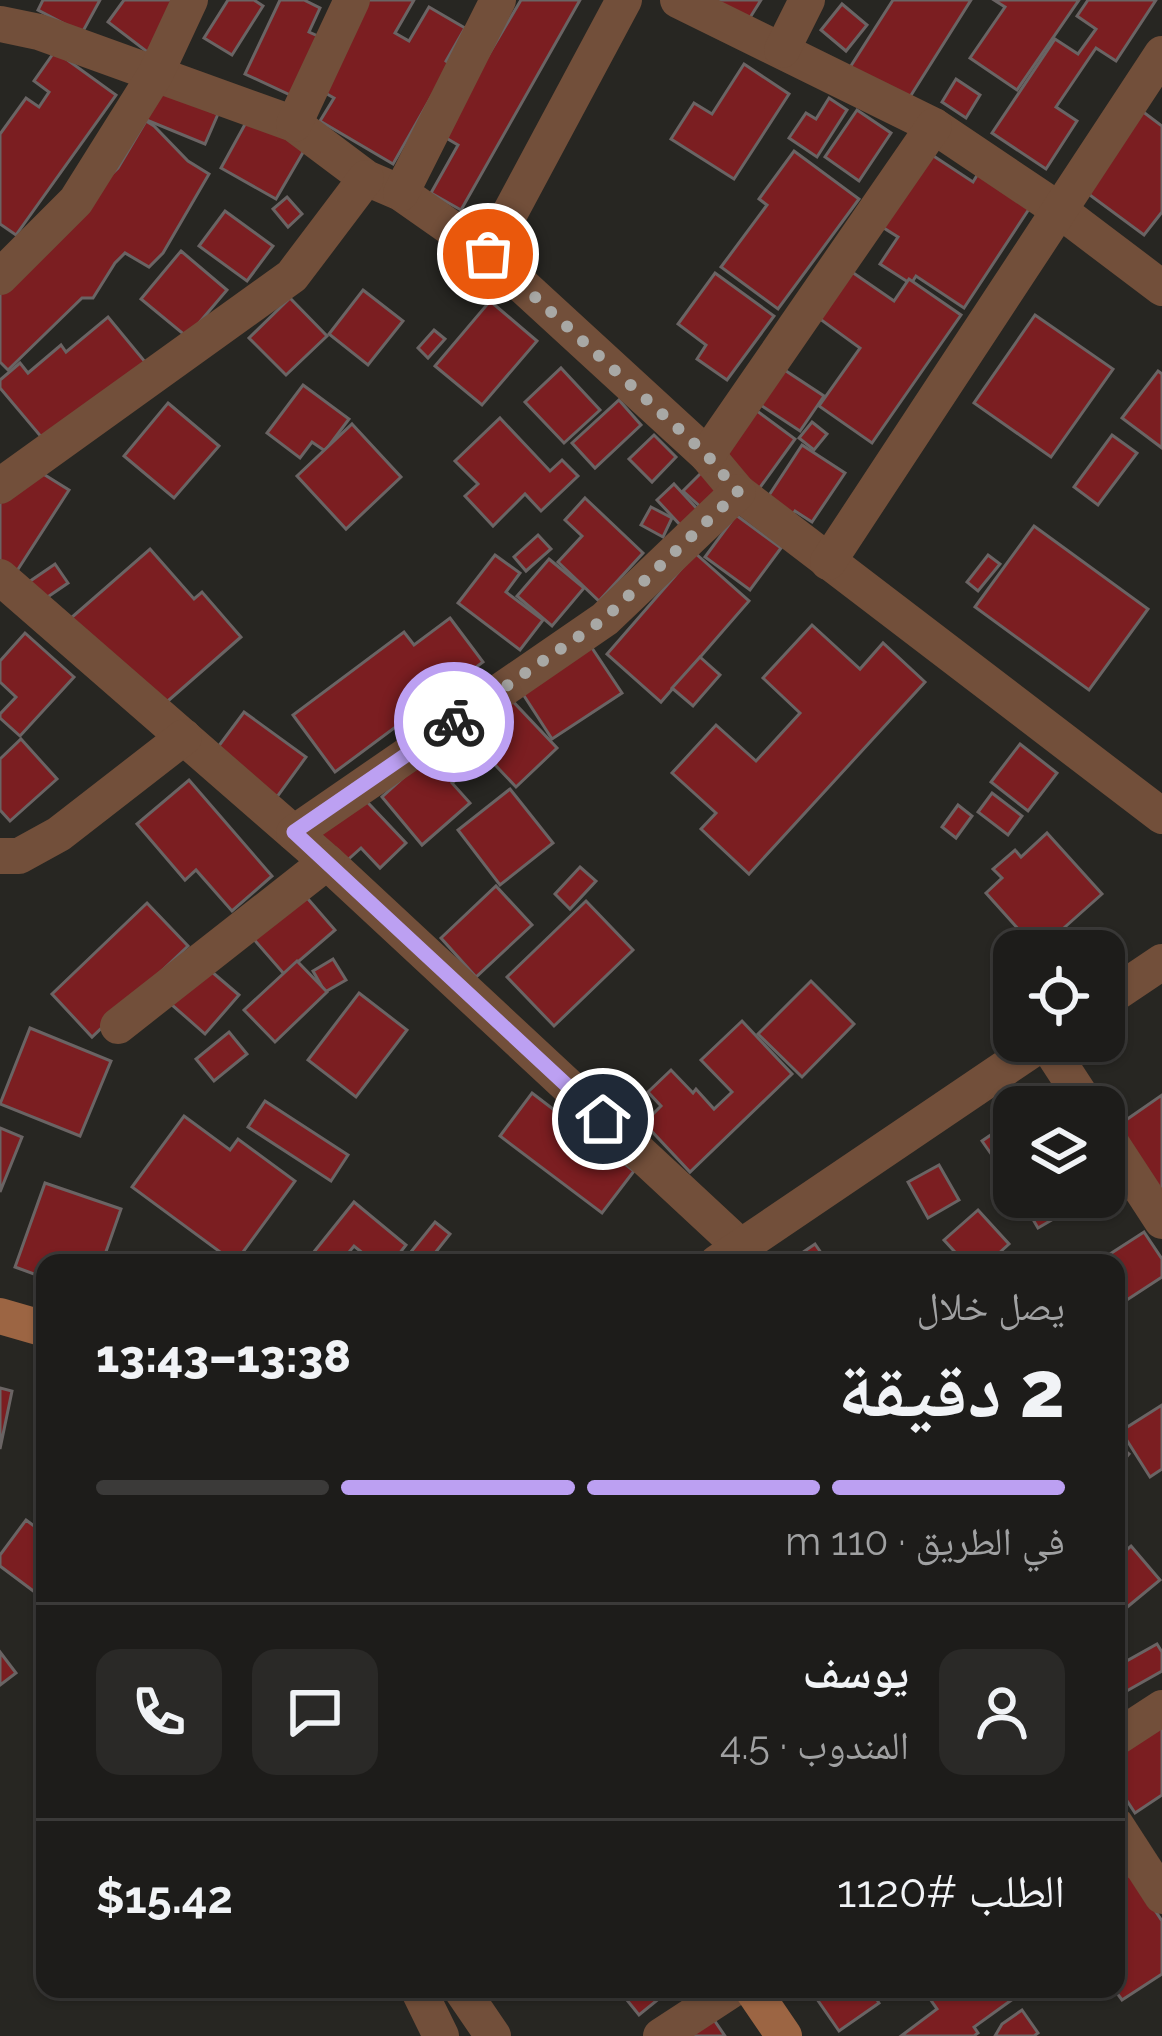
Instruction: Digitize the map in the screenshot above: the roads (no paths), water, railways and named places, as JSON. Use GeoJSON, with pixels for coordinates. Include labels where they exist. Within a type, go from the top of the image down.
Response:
{"type":"FeatureCollection","features":[{"type":"Feature","properties":{"kind":"street"},"geometry":{"type":"LineString","coordinates":[[0,277],[76,201],[154,75],[190,0]]}},
{"type":"Feature","properties":{"kind":"street"},"geometry":{"type":"LineString","coordinates":[[294,124],[352,0]]}},
{"type":"Feature","properties":{"kind":"street"},"geometry":{"type":"LineString","coordinates":[[401,193],[498,0]]}},
{"type":"Feature","properties":{"kind":"street"},"geometry":{"type":"LineString","coordinates":[[488,254],[624,0]]}},
{"type":"Feature","properties":{"kind":"street"},"geometry":{"type":"LineString","coordinates":[[677,0],[934,126],[1059,210],[1162,288]]}},
{"type":"Feature","properties":{"kind":"street"},"geometry":{"type":"LineString","coordinates":[[782,50],[807,0]]}},
{"type":"Feature","properties":{"kind":"street"},"geometry":{"type":"LineString","coordinates":[[0,24],[47,16],[154,75],[294,124],[367,178],[401,193],[488,254],[707,455],[738,492],[1162,816]]}},
{"type":"Feature","properties":{"kind":"street"},"geometry":{"type":"LineString","coordinates":[[828,562],[1162,54]]}},
{"type":"Feature","properties":{"kind":"street"},"geometry":{"type":"LineString","coordinates":[[707,455],[934,126]]}},
{"type":"Feature","properties":{"kind":"street"},"geometry":{"type":"LineString","coordinates":[[0,486],[292,276],[367,178]]}},
{"type":"Feature","properties":{"kind":"street"},"geometry":{"type":"LineString","coordinates":[[294,832],[604,619],[738,492]]}},
{"type":"Feature","properties":{"kind":"street"},"geometry":{"type":"LineString","coordinates":[[6,592],[184,736],[327,862],[732,1254]]}},
{"type":"Feature","properties":{"kind":"street"},"geometry":{"type":"LineString","coordinates":[[0,856],[19,856],[59,833],[184,736]]}},
{"type":"Feature","properties":{"kind":"street"},"geometry":{"type":"LineString","coordinates":[[118,1026],[327,862]]}},
{"type":"Feature","properties":{"kind":"street"},"geometry":{"type":"LineString","coordinates":[[1125,987],[1162,962]]}},
{"type":"Feature","properties":{"kind":"street"},"geometry":{"type":"LineString","coordinates":[[742,1254],[1015,1062]]}},
{"type":"Feature","properties":{"kind":"street"},"geometry":{"type":"LineString","coordinates":[[1125,1164],[1162,1221]]}},
{"type":"Feature","properties":{"kind":"street"},"geometry":{"type":"LineString","coordinates":[[0,1316],[36,1326]]}},
{"type":"Feature","properties":{"kind":"street"},"geometry":{"type":"LineString","coordinates":[[1125,1732],[1162,1708]]}},
{"type":"Feature","properties":{"kind":"street"},"geometry":{"type":"LineString","coordinates":[[1125,1839],[1162,1896]]}},
{"type":"Feature","properties":{"kind":"street"},"geometry":{"type":"LineString","coordinates":[[422,1998],[441,2036]]}},
{"type":"Feature","properties":{"kind":"street"},"geometry":{"type":"LineString","coordinates":[[467,1998],[494,2036]]}},
{"type":"Feature","properties":{"kind":"street"},"geometry":{"type":"LineString","coordinates":[[661,2036],[719,1998]]}},
{"type":"Feature","properties":{"kind":"street"},"geometry":{"type":"LineString","coordinates":[[758,1998],[784,2036]]}}]}
